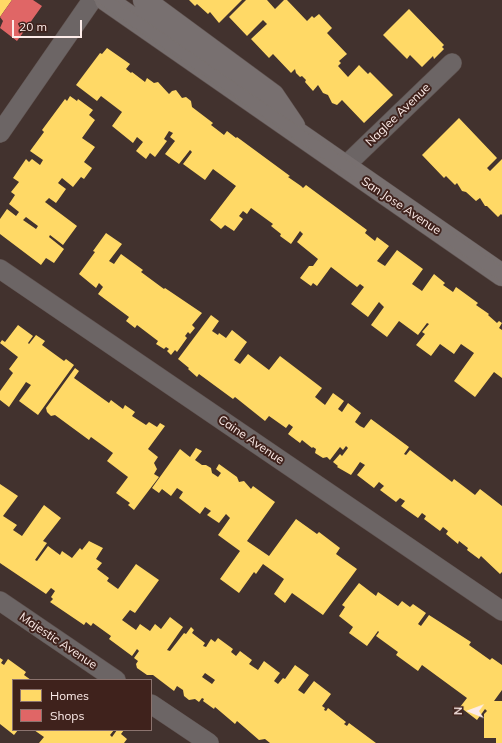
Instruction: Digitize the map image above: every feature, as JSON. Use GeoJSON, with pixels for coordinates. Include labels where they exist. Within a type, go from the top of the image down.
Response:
{"type":"FeatureCollection","features":[{"type":"Feature","properties":{"kind":"main road","name":"San Jose Avenue"},"geometry":{"type":"LineString","coordinates":[[106,0],[344,167],[502,275]]}},
{"type":"Feature","properties":{"kind":"main road","name":"San Jose Avenue"},"geometry":{"type":"LineString","coordinates":[[144,0],[273,95],[300,136]]}},
{"type":"Feature","properties":{"kind":"street"},"geometry":{"type":"LineString","coordinates":[[0,133],[92,0]]}},
{"type":"Feature","properties":{"kind":"street","name":"Naglee Avenue"},"geometry":{"type":"LineString","coordinates":[[344,167],[452,63]]}},
{"type":"Feature","properties":{"kind":"street","name":"Caine Avenue"},"geometry":{"type":"LineString","coordinates":[[0,269],[502,611]]}},
{"type":"Feature","properties":{"kind":"street","name":"Majestic Avenue"},"geometry":{"type":"LineString","coordinates":[[0,601],[115,679]]}},
{"type":"Feature","properties":{"kind":"street"},"geometry":{"type":"LineString","coordinates":[[152,705],[209,743]]}},
{"type":"Feature","properties":{"kind":"building: Homes"},"geometry":{"type":"Polygon","coordinates":[[[0,0],[12,0],[0,17],[0,0]]]}},
{"type":"Feature","properties":{"kind":"building: Homes"},"geometry":{"type":"Polygon","coordinates":[[[189,0],[242,0],[219,23],[210,12],[208,14],[197,4],[195,6],[189,0]]]}},
{"type":"Feature","properties":{"kind":"building: Homes"},"geometry":{"type":"Polygon","coordinates":[[[246,0],[267,0],[275,9],[284,0],[287,0],[307,21],[312,16],[314,18],[319,14],[332,28],[327,33],[347,54],[339,61],[341,63],[338,66],[348,77],[359,65],[368,74],[370,72],[393,95],[364,123],[342,100],[337,105],[332,103],[328,95],[323,93],[318,85],[313,91],[305,82],[306,80],[296,73],[295,69],[291,73],[273,54],[269,58],[251,39],[267,24],[263,20],[247,36],[229,17],[246,0]]]}},
{"type":"Feature","properties":{"kind":"building: Homes"},"geometry":{"type":"Polygon","coordinates":[[[409,9],[444,45],[442,47],[444,49],[434,59],[433,56],[422,67],[410,55],[407,59],[383,35],[409,9]]]}},
{"type":"Feature","properties":{"kind":"building: Homes"},"geometry":{"type":"Polygon","coordinates":[[[107,48],[130,64],[126,69],[131,73],[132,72],[145,82],[147,78],[154,83],[158,82],[169,94],[176,90],[182,98],[186,97],[191,101],[192,107],[213,123],[211,125],[224,135],[227,131],[236,138],[237,137],[290,176],[288,177],[303,188],[306,185],[367,230],[365,233],[375,241],[377,237],[389,246],[377,261],[385,266],[397,250],[423,269],[412,284],[422,291],[434,274],[445,283],[443,285],[453,292],[456,287],[478,303],[476,305],[489,314],[488,315],[497,323],[499,321],[502,323],[499,328],[502,330],[502,378],[494,372],[475,397],[454,381],[474,353],[461,344],[454,354],[440,344],[431,356],[416,345],[425,334],[422,332],[429,324],[427,323],[418,335],[399,321],[387,337],[371,325],[384,307],[379,302],[368,317],[351,304],[364,287],[360,284],[357,287],[331,267],[317,286],[313,283],[311,286],[300,278],[309,266],[313,266],[318,259],[297,242],[303,234],[300,231],[291,244],[280,236],[281,234],[271,226],[273,224],[251,208],[247,214],[243,211],[239,216],[243,219],[234,231],[225,225],[221,229],[210,220],[236,186],[213,169],[205,180],[183,164],[192,152],[190,150],[179,164],[165,154],[175,141],[170,137],[173,133],[169,131],[164,139],[167,141],[155,157],[150,153],[146,159],[136,151],[143,142],[137,137],[133,143],[112,126],[122,112],[101,96],[97,101],[76,85],[100,53],[102,54],[107,48]]]}},
{"type":"Feature","properties":{"kind":"building: Homes"},"geometry":{"type":"Polygon","coordinates":[[[70,96],[77,101],[78,99],[93,110],[89,115],[95,120],[82,138],[95,147],[84,162],[92,168],[84,179],[81,177],[73,187],[62,178],[58,183],[66,189],[56,203],[49,198],[45,202],[77,226],[63,245],[50,235],[49,237],[64,249],[54,263],[46,258],[41,265],[0,234],[0,219],[7,209],[16,216],[19,212],[9,204],[15,195],[11,192],[19,182],[13,178],[26,159],[29,162],[32,159],[40,165],[43,160],[30,151],[44,132],[42,130],[65,99],[67,101],[70,96]],[[26,217],[23,220],[36,229],[38,226],[26,217]]]}},
{"type":"Feature","properties":{"kind":"building: Homes"},"geometry":{"type":"Polygon","coordinates":[[[459,118],[497,158],[487,168],[490,171],[502,159],[502,215],[501,214],[498,217],[487,206],[485,206],[480,198],[476,201],[466,192],[462,191],[457,183],[455,185],[446,176],[444,178],[422,155],[459,118]]]}},
{"type":"Feature","properties":{"kind":"building: Homes"},"geometry":{"type":"Polygon","coordinates":[[[106,233],[122,244],[109,261],[114,264],[121,254],[143,270],[141,272],[164,289],[165,288],[202,313],[192,325],[195,328],[190,334],[188,332],[185,336],[187,338],[177,352],[175,350],[171,355],[167,351],[169,349],[166,347],[164,349],[156,344],[158,341],[137,325],[135,328],[126,321],[129,317],[98,294],[103,287],[99,283],[96,288],[79,274],[95,252],[93,251],[106,233]]]}},
{"type":"Feature","properties":{"kind":"building: Homes"},"geometry":{"type":"Polygon","coordinates":[[[211,315],[219,321],[212,331],[218,335],[219,333],[226,338],[232,330],[247,342],[234,360],[240,364],[248,354],[269,370],[280,356],[322,388],[315,397],[325,405],[333,393],[344,401],[338,409],[342,412],[348,403],[361,413],[355,422],[360,426],[364,428],[371,419],[409,447],[404,454],[406,455],[410,450],[452,482],[454,479],[475,495],[480,489],[502,506],[502,572],[500,574],[481,556],[479,559],[467,550],[468,548],[459,541],[458,544],[446,534],[448,531],[443,527],[440,531],[424,519],[426,516],[422,513],[418,518],[401,506],[405,501],[400,498],[396,502],[380,490],[384,486],[379,482],[374,488],[357,475],[365,465],[360,462],[351,475],[337,467],[338,466],[333,462],[340,454],[342,456],[348,448],[346,446],[343,450],[340,447],[330,460],[327,457],[323,458],[315,453],[316,449],[313,447],[312,448],[302,440],[300,443],[288,434],[293,427],[289,424],[286,428],[269,416],[265,421],[235,397],[233,399],[199,374],[197,377],[178,359],[211,315]]]}},
{"type":"Feature","properties":{"kind":"building: Homes"},"geometry":{"type":"Polygon","coordinates":[[[18,325],[33,336],[28,343],[29,344],[36,335],[45,341],[42,345],[64,361],[66,359],[74,365],[38,415],[19,401],[31,385],[26,382],[9,407],[0,400],[0,391],[13,373],[9,369],[18,357],[0,343],[2,340],[5,342],[18,325]]]}},
{"type":"Feature","properties":{"kind":"building: Homes"},"geometry":{"type":"Polygon","coordinates":[[[75,368],[79,371],[74,378],[109,403],[111,400],[123,409],[125,405],[135,412],[132,416],[146,425],[149,422],[157,427],[160,423],[165,426],[148,449],[158,457],[154,463],[157,469],[154,474],[159,477],[134,510],[128,505],[130,503],[116,493],[128,477],[107,461],[113,453],[91,437],[89,440],[55,415],[51,416],[47,412],[46,408],[75,368]]]}},
{"type":"Feature","properties":{"kind":"building: Homes"},"geometry":{"type":"Polygon","coordinates":[[[196,448],[202,451],[195,460],[202,465],[206,465],[211,468],[212,473],[218,477],[221,473],[216,469],[219,464],[237,477],[239,482],[244,481],[251,489],[253,486],[275,502],[247,541],[269,556],[296,519],[317,534],[319,532],[340,548],[336,554],[357,569],[323,615],[292,593],[285,603],[274,594],[284,579],[263,564],[256,574],[254,572],[239,593],[220,579],[240,551],[218,535],[230,518],[226,514],[219,523],[207,515],[211,511],[205,507],[200,514],[179,498],[183,492],[177,488],[171,496],[162,489],[159,493],[152,488],[180,449],[190,457],[196,448]]]}},
{"type":"Feature","properties":{"kind":"building: Homes"},"geometry":{"type":"Polygon","coordinates":[[[0,484],[18,496],[3,516],[17,525],[13,530],[22,536],[44,505],[61,518],[43,541],[47,543],[35,560],[37,561],[48,546],[60,555],[62,551],[72,558],[80,548],[82,550],[89,541],[103,548],[96,559],[102,563],[97,569],[109,578],[107,581],[118,589],[136,564],[159,580],[135,613],[130,610],[122,620],[136,630],[140,624],[150,631],[155,624],[161,629],[170,617],[183,627],[167,650],[170,651],[184,633],[186,634],[191,627],[194,630],[192,633],[205,643],[203,646],[206,647],[211,639],[215,642],[218,638],[233,649],[231,652],[236,656],[240,651],[252,660],[249,664],[258,670],[264,661],[280,673],[274,681],[278,684],[283,678],[285,679],[295,665],[309,675],[298,690],[304,694],[314,681],[331,694],[322,706],[325,708],[324,710],[326,711],[328,708],[346,722],[344,724],[347,726],[349,723],[376,743],[270,743],[265,739],[259,740],[237,721],[235,724],[215,707],[214,709],[203,701],[204,699],[202,698],[199,702],[195,699],[189,700],[184,696],[183,690],[177,686],[174,691],[153,675],[147,675],[137,668],[136,664],[138,661],[134,658],[139,651],[137,649],[132,656],[109,639],[111,636],[93,623],[91,626],[86,622],[84,625],[50,602],[53,599],[51,597],[55,591],[51,588],[46,594],[0,563],[0,484]],[[205,673],[202,677],[212,684],[215,680],[205,673]]]}},
{"type":"Feature","properties":{"kind":"building: Homes"},"geometry":{"type":"Polygon","coordinates":[[[359,583],[376,596],[378,592],[398,606],[402,601],[410,607],[413,604],[426,613],[418,624],[421,626],[429,615],[471,642],[469,645],[490,660],[492,658],[502,665],[502,690],[494,701],[502,701],[502,743],[496,743],[496,738],[484,738],[484,714],[487,711],[485,709],[477,720],[460,707],[467,698],[422,665],[418,671],[396,655],[398,652],[376,636],[379,632],[378,631],[367,646],[349,633],[353,627],[339,616],[345,607],[342,605],[359,583]]]}},
{"type":"Feature","properties":{"kind":"building: Homes"},"geometry":{"type":"Polygon","coordinates":[[[0,658],[3,660],[1,663],[4,665],[8,659],[26,672],[24,675],[30,679],[12,679],[12,731],[17,731],[14,735],[0,724],[0,658]]]}},
{"type":"Feature","properties":{"kind":"building: Homes"},"geometry":{"type":"Polygon","coordinates":[[[35,731],[113,731],[110,735],[112,737],[116,731],[123,731],[121,734],[127,739],[124,743],[39,743],[44,737],[35,731]]]}},
{"type":"Feature","properties":{"kind":"building: Shops"},"geometry":{"type":"Polygon","coordinates":[[[12,0],[33,0],[42,6],[17,41],[0,28],[3,21],[0,17],[12,0]]]}},
{"type":"Feature","properties":{"kind":"tram line"},"geometry":{"type":"LineString","coordinates":[[94,0],[502,282]]}},
{"type":"Feature","properties":{"kind":"tram line"},"geometry":{"type":"LineString","coordinates":[[115,0],[502,267]]}}]}
